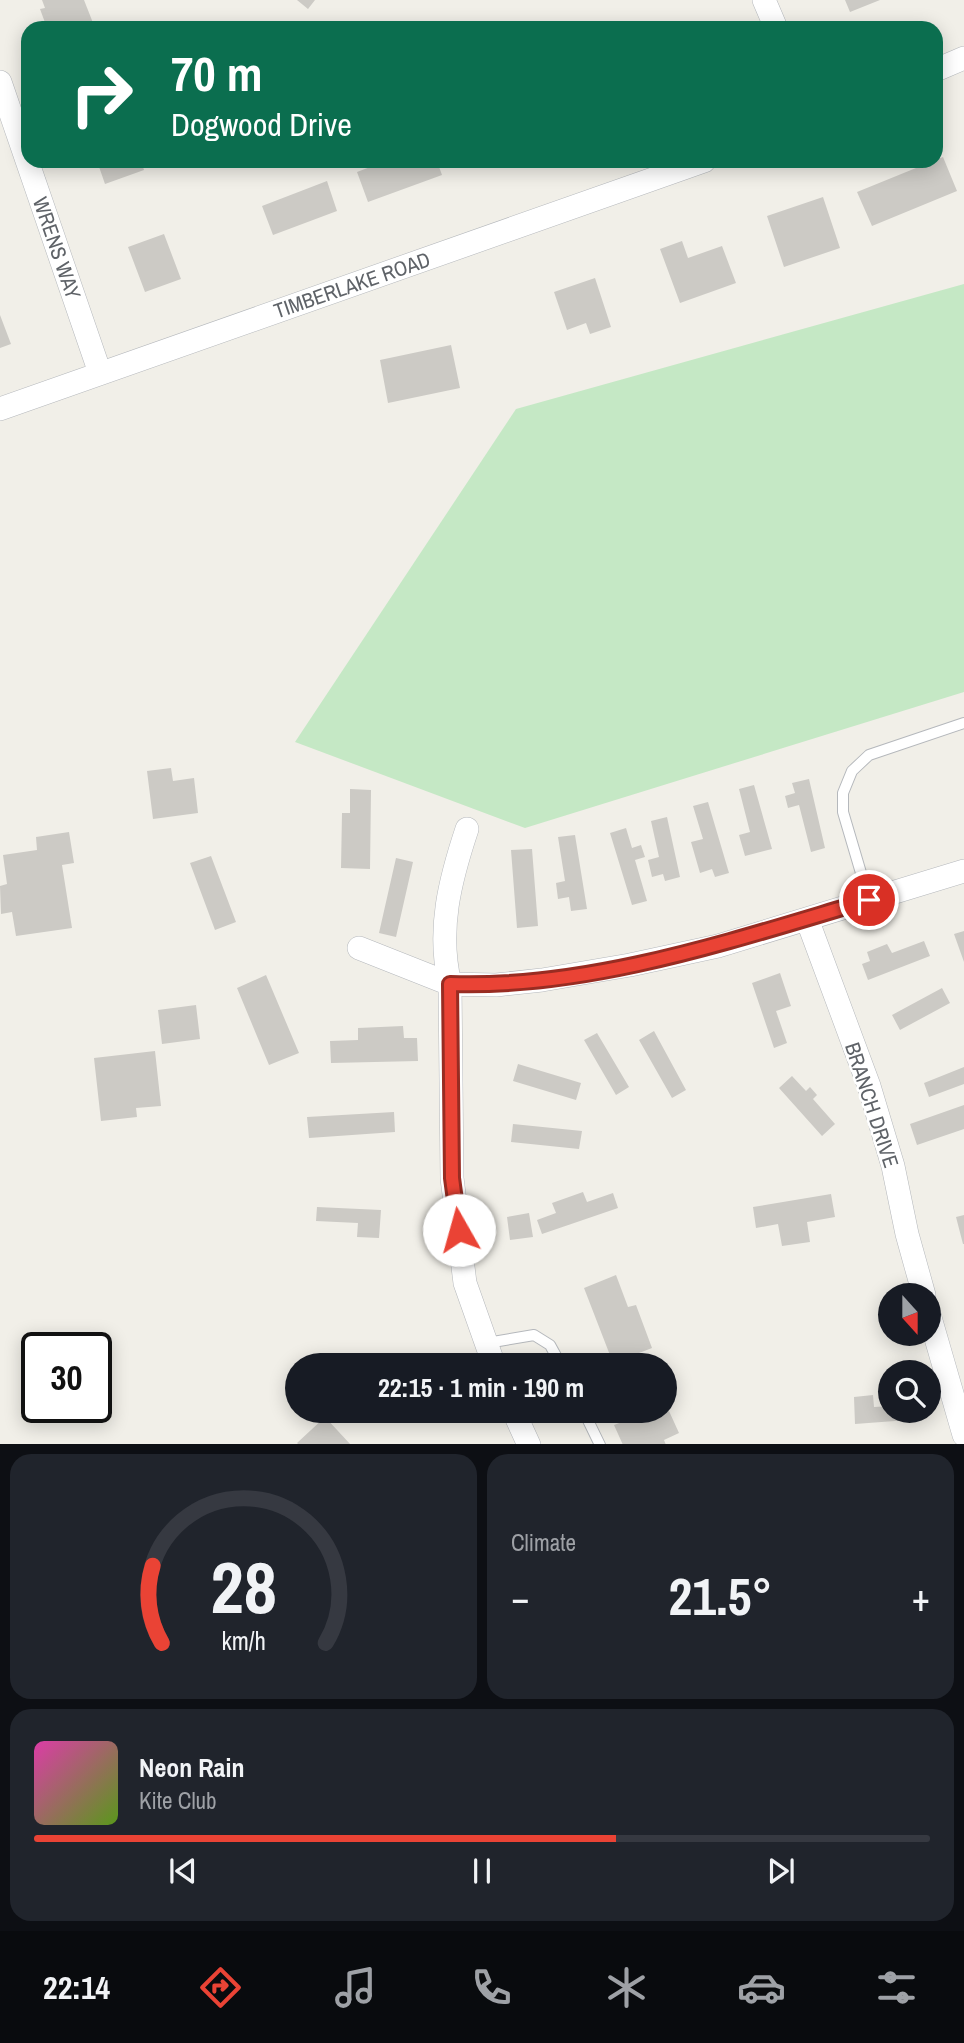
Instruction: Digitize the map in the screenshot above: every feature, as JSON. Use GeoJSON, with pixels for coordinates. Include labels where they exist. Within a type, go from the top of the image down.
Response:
{"type":"FeatureCollection","features":[{"type":"Feature","properties":{"kind":"street"},"geometry":{"type":"LineString","coordinates":[[764,0],[773,21]]}},
{"type":"Feature","properties":{"kind":"street"},"geometry":{"type":"LineString","coordinates":[[943,67],[964,58]]}},
{"type":"Feature","properties":{"kind":"street","name":"WRENS WAY"},"geometry":{"type":"LineString","coordinates":[[0,82],[21,143]]}},
{"type":"Feature","properties":{"kind":"street","name":"WRENS WAY"},"geometry":{"type":"LineString","coordinates":[[30,168],[100,373]]}},
{"type":"Feature","properties":{"kind":"street","name":"TIMBERLAKE ROAD"},"geometry":{"type":"LineString","coordinates":[[0,409],[684,168]]}},
{"type":"Feature","properties":{"kind":"street"},"geometry":{"type":"LineString","coordinates":[[467,829],[453,871],[444,923],[445,962],[450,984],[452,1178],[465,1283],[490,1353]]}},
{"type":"Feature","properties":{"kind":"street"},"geometry":{"type":"LineString","coordinates":[[359,948],[450,984],[496,985],[630,965],[718,946],[964,871]]}},
{"type":"Feature","properties":{"kind":"street","name":"BRANCH DRIVE"},"geometry":{"type":"LineString","coordinates":[[807,919],[869,1086],[893,1166],[906,1234],[920,1283]]}},
{"type":"Feature","properties":{"kind":"street"},"geometry":{"type":"LineString","coordinates":[[938,1346],[964,1435]]}},
{"type":"Feature","properties":{"kind":"street"},"geometry":{"type":"LineString","coordinates":[[519,1423],[529,1444]]}},
{"type":"Feature","properties":{"kind":"lane"},"geometry":{"type":"LineString","coordinates":[[869,900],[843,812],[843,793],[852,771],[869,755],[964,723]]}},
{"type":"Feature","properties":{"kind":"lane"},"geometry":{"type":"LineString","coordinates":[[486,1343],[534,1335],[551,1345],[555,1353]]}},
{"type":"Feature","properties":{"kind":"lane"},"geometry":{"type":"LineString","coordinates":[[590,1423],[600,1444]]}},
{"type":"Feature","properties":{"kind":"green space"},"geometry":{"type":"Polygon","coordinates":[[[964,284],[964,692],[525,828],[295,742],[516,409],[964,284]]]}},
{"type":"Feature","properties":{"kind":"building"},"geometry":{"type":"Polygon","coordinates":[[[42,0],[84,0],[92,21],[44,21],[40,9],[45,8],[42,0]]]}},
{"type":"Feature","properties":{"kind":"building"},"geometry":{"type":"Polygon","coordinates":[[[297,0],[315,0],[308,9],[297,0]]]}},
{"type":"Feature","properties":{"kind":"building"},"geometry":{"type":"Polygon","coordinates":[[[845,0],[880,0],[850,12],[845,0]]]}},
{"type":"Feature","properties":{"kind":"building"},"geometry":{"type":"Polygon","coordinates":[[[943,157],[957,191],[872,226],[857,192],[916,168],[943,168],[943,157]]]}},
{"type":"Feature","properties":{"kind":"building"},"geometry":{"type":"Polygon","coordinates":[[[99,168],[143,168],[144,170],[105,184],[99,168]]]}},
{"type":"Feature","properties":{"kind":"building"},"geometry":{"type":"Polygon","coordinates":[[[368,168],[440,168],[442,175],[368,202],[357,172],[368,168]]]}},
{"type":"Feature","properties":{"kind":"building"},"geometry":{"type":"Polygon","coordinates":[[[327,181],[337,211],[273,235],[262,206],[327,181]]]}},
{"type":"Feature","properties":{"kind":"building"},"geometry":{"type":"Polygon","coordinates":[[[823,197],[840,248],[784,267],[767,216],[823,197]]]}},
{"type":"Feature","properties":{"kind":"building"},"geometry":{"type":"Polygon","coordinates":[[[164,234],[181,279],[145,292],[128,247],[164,234]]]}},
{"type":"Feature","properties":{"kind":"building"},"geometry":{"type":"Polygon","coordinates":[[[682,241],[688,258],[722,246],[736,283],[680,303],[660,249],[682,241]]]}},
{"type":"Feature","properties":{"kind":"building"},"geometry":{"type":"Polygon","coordinates":[[[595,278],[611,327],[590,334],[586,323],[567,330],[554,292],[595,278]]]}},
{"type":"Feature","properties":{"kind":"building"},"geometry":{"type":"Polygon","coordinates":[[[0,315],[11,344],[0,348],[0,315]]]}},
{"type":"Feature","properties":{"kind":"building"},"geometry":{"type":"Polygon","coordinates":[[[451,345],[460,388],[388,403],[380,360],[451,345]]]}},
{"type":"Feature","properties":{"kind":"building"},"geometry":{"type":"Polygon","coordinates":[[[171,768],[173,781],[194,778],[198,813],[153,819],[147,771],[171,768]]]}},
{"type":"Feature","properties":{"kind":"building"},"geometry":{"type":"Polygon","coordinates":[[[809,779],[825,848],[811,852],[799,805],[788,808],[785,796],[795,793],[792,783],[809,779]]]}},
{"type":"Feature","properties":{"kind":"building"},"geometry":{"type":"Polygon","coordinates":[[[754,785],[772,849],[745,856],[739,835],[750,832],[739,789],[754,785]]]}},
{"type":"Feature","properties":{"kind":"building"},"geometry":{"type":"Polygon","coordinates":[[[350,789],[371,790],[370,869],[341,868],[342,813],[350,813],[350,789]]]}},
{"type":"Feature","properties":{"kind":"building"},"geometry":{"type":"Polygon","coordinates":[[[708,802],[729,873],[715,877],[712,869],[700,873],[691,842],[703,839],[693,806],[708,802]]]}},
{"type":"Feature","properties":{"kind":"building"},"geometry":{"type":"Polygon","coordinates":[[[667,817],[680,877],[665,881],[663,874],[652,877],[648,860],[659,857],[651,821],[667,817]]]}},
{"type":"Feature","properties":{"kind":"building"},"geometry":{"type":"Polygon","coordinates":[[[626,828],[632,848],[641,845],[645,857],[635,860],[647,901],[632,905],[610,833],[626,828]]]}},
{"type":"Feature","properties":{"kind":"building"},"geometry":{"type":"Polygon","coordinates":[[[69,832],[74,863],[62,865],[72,928],[16,936],[12,912],[1,914],[0,886],[7,884],[3,855],[37,850],[36,837],[69,832]]]}},
{"type":"Feature","properties":{"kind":"building"},"geometry":{"type":"Polygon","coordinates":[[[575,835],[587,909],[571,911],[569,897],[558,899],[556,883],[565,881],[558,837],[575,835]]]}},
{"type":"Feature","properties":{"kind":"building"},"geometry":{"type":"Polygon","coordinates":[[[532,849],[538,926],[517,928],[511,850],[532,849]]]}},
{"type":"Feature","properties":{"kind":"building"},"geometry":{"type":"Polygon","coordinates":[[[211,856],[236,922],[215,930],[190,863],[211,856]]]}},
{"type":"Feature","properties":{"kind":"building"},"geometry":{"type":"Polygon","coordinates":[[[396,858],[413,862],[396,937],[379,933],[396,858]]]}},
{"type":"Feature","properties":{"kind":"building"},"geometry":{"type":"Polygon","coordinates":[[[964,931],[964,962],[954,934],[964,931]]]}},
{"type":"Feature","properties":{"kind":"building"},"geometry":{"type":"Polygon","coordinates":[[[924,941],[930,956],[868,980],[862,964],[870,961],[867,952],[887,944],[892,953],[924,941]]]}},
{"type":"Feature","properties":{"kind":"building"},"geometry":{"type":"Polygon","coordinates":[[[780,973],[791,1006],[776,1011],[787,1043],[774,1048],[752,983],[780,973]]]}},
{"type":"Feature","properties":{"kind":"building"},"geometry":{"type":"Polygon","coordinates":[[[266,975],[299,1053],[269,1065],[237,988],[266,975]]]}},
{"type":"Feature","properties":{"kind":"building"},"geometry":{"type":"Polygon","coordinates":[[[942,988],[950,1003],[900,1030],[892,1015],[942,988]]]}},
{"type":"Feature","properties":{"kind":"building"},"geometry":{"type":"Polygon","coordinates":[[[196,1005],[200,1039],[162,1044],[158,1010],[196,1005]]]}},
{"type":"Feature","properties":{"kind":"building"},"geometry":{"type":"Polygon","coordinates":[[[403,1026],[404,1038],[417,1038],[418,1061],[331,1063],[330,1041],[358,1040],[358,1028],[403,1026]]]}},
{"type":"Feature","properties":{"kind":"building"},"geometry":{"type":"Polygon","coordinates":[[[654,1031],[686,1090],[672,1098],[639,1040],[654,1031]]]}},
{"type":"Feature","properties":{"kind":"building"},"geometry":{"type":"Polygon","coordinates":[[[597,1033],[629,1087],[616,1095],[584,1040],[597,1033]]]}},
{"type":"Feature","properties":{"kind":"building"},"geometry":{"type":"Polygon","coordinates":[[[155,1051],[161,1106],[136,1108],[137,1117],[101,1121],[94,1058],[155,1051]]]}},
{"type":"Feature","properties":{"kind":"building"},"geometry":{"type":"Polygon","coordinates":[[[518,1064],[581,1083],[576,1100],[513,1081],[518,1064]]]}},
{"type":"Feature","properties":{"kind":"building"},"geometry":{"type":"Polygon","coordinates":[[[964,1067],[964,1084],[929,1097],[924,1083],[964,1067]]]}},
{"type":"Feature","properties":{"kind":"building"},"geometry":{"type":"Polygon","coordinates":[[[792,1076],[806,1091],[810,1087],[817,1095],[813,1099],[835,1124],[822,1136],[779,1088],[792,1076]]]}},
{"type":"Feature","properties":{"kind":"building"},"geometry":{"type":"Polygon","coordinates":[[[964,1105],[964,1129],[917,1145],[910,1124],[964,1105]]]}},
{"type":"Feature","properties":{"kind":"building"},"geometry":{"type":"Polygon","coordinates":[[[394,1112],[395,1132],[309,1138],[307,1117],[394,1112]]]}},
{"type":"Feature","properties":{"kind":"building"},"geometry":{"type":"Polygon","coordinates":[[[513,1124],[582,1131],[579,1149],[511,1142],[513,1124]]]}},
{"type":"Feature","properties":{"kind":"building"},"geometry":{"type":"Polygon","coordinates":[[[583,1192],[587,1202],[613,1193],[618,1208],[542,1234],[537,1220],[556,1213],[552,1203],[583,1192]]]}},
{"type":"Feature","properties":{"kind":"building"},"geometry":{"type":"Polygon","coordinates":[[[831,1194],[835,1217],[807,1222],[810,1242],[782,1246],[778,1224],[756,1228],[753,1207],[831,1194]]]}},
{"type":"Feature","properties":{"kind":"building"},"geometry":{"type":"Polygon","coordinates":[[[317,1207],[381,1210],[379,1238],[357,1237],[358,1223],[316,1221],[317,1207]]]}},
{"type":"Feature","properties":{"kind":"building"},"geometry":{"type":"Polygon","coordinates":[[[529,1213],[533,1237],[510,1240],[507,1217],[529,1213]]]}},
{"type":"Feature","properties":{"kind":"building"},"geometry":{"type":"Polygon","coordinates":[[[964,1215],[964,1244],[963,1244],[956,1217],[964,1215]]]}},
{"type":"Feature","properties":{"kind":"building"},"geometry":{"type":"Polygon","coordinates":[[[616,1275],[628,1307],[636,1305],[652,1348],[639,1353],[609,1353],[584,1288],[616,1275]]]}},
{"type":"Feature","properties":{"kind":"building"},"geometry":{"type":"Polygon","coordinates":[[[873,1395],[874,1407],[878,1407],[878,1422],[855,1424],[854,1397],[873,1395]]]}},
{"type":"Feature","properties":{"kind":"building"},"geometry":{"type":"Polygon","coordinates":[[[319,1423],[331,1423],[350,1444],[298,1444],[319,1423]]]}},
{"type":"Feature","properties":{"kind":"building"},"geometry":{"type":"Polygon","coordinates":[[[674,1423],[679,1433],[664,1440],[666,1444],[623,1444],[614,1425],[674,1423]]]}},
{"type":"Feature","properties":{"kind":"route"},"geometry":{"type":"LineString","coordinates":[[459,1230],[452,1178],[450,984],[496,985],[630,965],[718,946],[869,900]]}}]}
